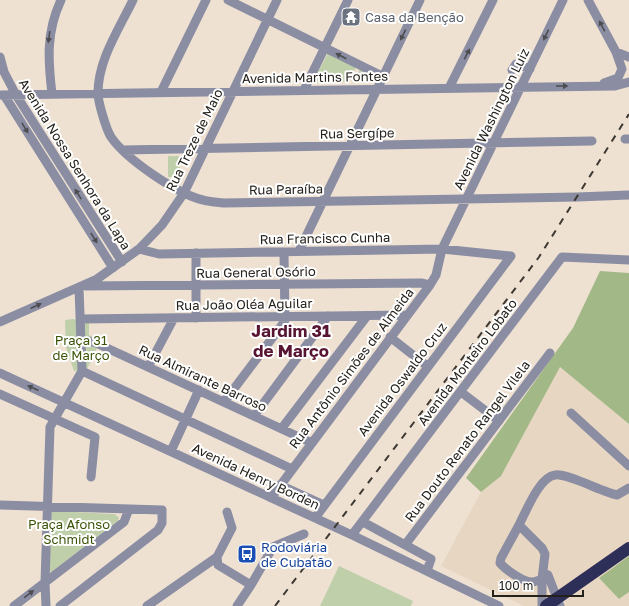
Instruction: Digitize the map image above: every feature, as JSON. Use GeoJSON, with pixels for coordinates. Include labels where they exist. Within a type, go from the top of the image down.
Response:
{"type":"FeatureCollection","features":[{"type":"Feature","properties":{"kind":"highway"},"geometry":{"type":"LineString","coordinates":[[546,606],[555,604],[629,548]]}},
{"type":"Feature","properties":{"kind":"street"},"geometry":{"type":"LineString","coordinates":[[52,94],[48,46],[50,28],[62,0]]}},
{"type":"Feature","properties":{"kind":"street","name":"Rua Paraíba"},"geometry":{"type":"LineString","coordinates":[[133,0],[104,61],[98,94],[111,136],[123,150],[142,167],[184,193],[202,200],[224,203],[629,195]]}},
{"type":"Feature","properties":{"kind":"street"},"geometry":{"type":"LineString","coordinates":[[161,92],[206,0]]}},
{"type":"Feature","properties":{"kind":"street"},"geometry":{"type":"LineString","coordinates":[[228,0],[382,76]]}},
{"type":"Feature","properties":{"kind":"street","name":"Rua Treze de Maio"},"geometry":{"type":"LineString","coordinates":[[0,322],[80,287],[113,268],[139,250],[162,225],[184,193],[231,92],[277,0]]}},
{"type":"Feature","properties":{"kind":"street"},"geometry":{"type":"LineString","coordinates":[[304,90],[348,0]]}},
{"type":"Feature","properties":{"kind":"street"},"geometry":{"type":"LineString","coordinates":[[299,251],[382,76],[420,0]]}},
{"type":"Feature","properties":{"kind":"street"},"geometry":{"type":"LineString","coordinates":[[449,88],[493,0]]}},
{"type":"Feature","properties":{"kind":"street"},"geometry":{"type":"LineString","coordinates":[[588,0],[616,52],[622,69],[620,75],[597,86]]}},
{"type":"Feature","properties":{"kind":"street","name":"Avenida Washington Luiz"},"geometry":{"type":"LineString","coordinates":[[442,249],[493,143],[523,86],[563,1]]}},
{"type":"Feature","properties":{"kind":"street"},"geometry":{"type":"LineString","coordinates":[[616,52],[629,57]]}},
{"type":"Feature","properties":{"kind":"street","name":"Avenida Nossa Senhora da Lapa"},"geometry":{"type":"LineString","coordinates":[[0,57],[4,72],[16,95],[122,262]]}},
{"type":"Feature","properties":{"kind":"street"},"geometry":{"type":"LineString","coordinates":[[512,70],[516,64],[530,69]]}},
{"type":"Feature","properties":{"kind":"street","name":"Avenida Martins Fontes"},"geometry":{"type":"LineString","coordinates":[[2,95],[523,86],[615,86],[629,82]]}},
{"type":"Feature","properties":{"kind":"street","name":"Avenida Nossa Senhora da Lapa"},"geometry":{"type":"LineString","coordinates":[[2,95],[113,268]]}},
{"type":"Feature","properties":{"kind":"street","name":"Rua Sergípe"},"geometry":{"type":"LineString","coordinates":[[123,150],[592,141]]}},
{"type":"Feature","properties":{"kind":"street","name":"Rua Francisco Cunha"},"geometry":{"type":"LineString","coordinates":[[139,250],[159,254],[442,249],[511,256]]}},
{"type":"Feature","properties":{"kind":"street","name":"Rua Antônio Simões de Almeida"},"geometry":{"type":"LineString","coordinates":[[271,498],[430,285],[436,274],[442,249]]}},
{"type":"Feature","properties":{"kind":"street"},"geometry":{"type":"LineString","coordinates":[[224,402],[285,321],[284,252]]}},
{"type":"Feature","properties":{"kind":"street"},"geometry":{"type":"LineString","coordinates":[[196,253],[196,318]]}},
{"type":"Feature","properties":{"kind":"street","name":"Avenida Oswaldo Cruz"},"geometry":{"type":"LineString","coordinates":[[314,518],[511,256]]}},
{"type":"Feature","properties":{"kind":"street","name":"Avenida Monteiro Lobato"},"geometry":{"type":"LineString","coordinates":[[352,535],[562,257],[629,260]]}},
{"type":"Feature","properties":{"kind":"street","name":"Rua General Osório"},"geometry":{"type":"LineString","coordinates":[[80,287],[421,283],[430,285]]}},
{"type":"Feature","properties":{"kind":"street"},"geometry":{"type":"LineString","coordinates":[[46,606],[45,583],[50,427],[66,402],[82,371],[80,287]]}},
{"type":"Feature","properties":{"kind":"street","name":"Rua João Oléa Aguilar"},"geometry":{"type":"LineString","coordinates":[[81,320],[407,315]]}},
{"type":"Feature","properties":{"kind":"street"},"geometry":{"type":"LineString","coordinates":[[254,416],[328,316]]}},
{"type":"Feature","properties":{"kind":"street"},"geometry":{"type":"LineString","coordinates":[[282,428],[367,316]]}},
{"type":"Feature","properties":{"kind":"street"},"geometry":{"type":"LineString","coordinates":[[148,367],[174,318]]}},
{"type":"Feature","properties":{"kind":"street"},"geometry":{"type":"LineString","coordinates":[[390,337],[427,366]]}},
{"type":"Feature","properties":{"kind":"street","name":"Rua Almirante Barroso"},"geometry":{"type":"LineString","coordinates":[[81,339],[96,343],[312,443]]}},
{"type":"Feature","properties":{"kind":"street","name":"Rua Douto Renato Rangel Vilela"},"geometry":{"type":"LineString","coordinates":[[405,545],[550,353]]}},
{"type":"Feature","properties":{"kind":"street"},"geometry":{"type":"LineString","coordinates":[[82,371],[292,469]]}},
{"type":"Feature","properties":{"kind":"street","name":"Avenida Henry Borden"},"geometry":{"type":"LineString","coordinates":[[0,373],[66,402],[427,570],[499,606]]}},
{"type":"Feature","properties":{"kind":"street"},"geometry":{"type":"LineString","coordinates":[[171,451],[199,390]]}},
{"type":"Feature","properties":{"kind":"street"},"geometry":{"type":"LineString","coordinates":[[461,392],[499,421]]}},
{"type":"Feature","properties":{"kind":"street"},"geometry":{"type":"LineString","coordinates":[[0,394],[95,437],[91,477]]}},
{"type":"Feature","properties":{"kind":"street"},"geometry":{"type":"LineString","coordinates":[[571,413],[629,466]]}},
{"type":"Feature","properties":{"kind":"street"},"geometry":{"type":"LineString","coordinates":[[544,576],[536,582],[528,581],[504,568],[500,563],[501,558],[538,489],[548,478],[556,475],[565,476],[617,495],[629,488]]}},
{"type":"Feature","properties":{"kind":"street","name":"Avenida Henry Borden"},"geometry":{"type":"LineString","coordinates":[[280,485],[324,505]]}},
{"type":"Feature","properties":{"kind":"street"},"geometry":{"type":"LineString","coordinates":[[0,505],[162,510],[162,523],[158,530],[60,606]]}},
{"type":"Feature","properties":{"kind":"street"},"geometry":{"type":"LineString","coordinates":[[14,606],[124,522],[129,509]]}},
{"type":"Feature","properties":{"kind":"street"},"geometry":{"type":"LineString","coordinates":[[147,606],[217,557],[232,528],[227,512]]}},
{"type":"Feature","properties":{"kind":"street"},"geometry":{"type":"LineString","coordinates":[[363,522],[431,559],[427,570]]}},
{"type":"Feature","properties":{"kind":"street"},"geometry":{"type":"LineString","coordinates":[[519,525],[542,548],[546,561],[542,606]]}},
{"type":"Feature","properties":{"kind":"street"},"geometry":{"type":"LineString","coordinates":[[237,606],[273,547],[304,534]]}},
{"type":"Feature","properties":{"kind":"street"},"geometry":{"type":"LineString","coordinates":[[217,557],[218,565],[251,585]]}},
{"type":"Feature","properties":{"kind":"street"},"geometry":{"type":"LineString","coordinates":[[544,576],[555,604]]}},
{"type":"Feature","properties":{"kind":"street"},"geometry":{"type":"LineString","coordinates":[[160,606],[161,596]]}},
{"type":"Feature","properties":{"kind":"shaded area"},"geometry":{"type":"Polygon","coordinates":[[[560,367],[629,424],[629,556],[599,578],[619,599],[629,592],[629,606],[524,606],[441,566],[481,492],[501,476],[560,367]]]}},
{"type":"Feature","properties":{"kind":"green space"},"geometry":{"type":"Polygon","coordinates":[[[328,53],[356,67],[349,82],[313,82],[328,53]]]}},
{"type":"Feature","properties":{"kind":"green space"},"geometry":{"type":"Polygon","coordinates":[[[360,69],[376,78],[375,81],[353,82],[360,69]]]}},
{"type":"Feature","properties":{"kind":"green space"},"geometry":{"type":"Polygon","coordinates":[[[168,156],[180,156],[180,177],[168,177],[168,156]]]}},
{"type":"Feature","properties":{"kind":"green space"},"geometry":{"type":"Polygon","coordinates":[[[600,271],[629,273],[629,424],[560,367],[501,476],[481,492],[466,478],[573,328],[600,271]]]}},
{"type":"Feature","properties":{"kind":"green space","name":"Praça 31 de Março"},"geometry":{"type":"Polygon","coordinates":[[[73,319],[89,323],[89,335],[100,341],[87,369],[74,371],[66,347],[65,320],[73,319]]]}},
{"type":"Feature","properties":{"kind":"green space","name":"Praça Afonso Schmidt"},"geometry":{"type":"Polygon","coordinates":[[[52,511],[115,514],[119,518],[118,521],[51,572],[49,570],[52,511]]]}},
{"type":"Feature","properties":{"kind":"green space"},"geometry":{"type":"Polygon","coordinates":[[[629,556],[629,592],[619,599],[599,578],[629,556]]]}},
{"type":"Feature","properties":{"kind":"green space"},"geometry":{"type":"Polygon","coordinates":[[[339,566],[413,601],[411,606],[320,606],[339,566]]]}},
{"type":"Feature","properties":{"kind":"railway"},"geometry":{"type":"LineString","coordinates":[[275,606],[539,257],[629,114]]}},
{"type":"Feature","properties":{"kind":"place","name":"Casa da Benção"},"geometry":{"type":"Point","coordinates":[351,17]}},
{"type":"Feature","properties":{"kind":"place","name":"Rodoviária de Cubatão"},"geometry":{"type":"Point","coordinates":[247,554]}},
{"type":"Feature","properties":{"kind":"district","name":"Jardim 31 de Março"},"geometry":{"type":"Point","coordinates":[291,340]}}]}
